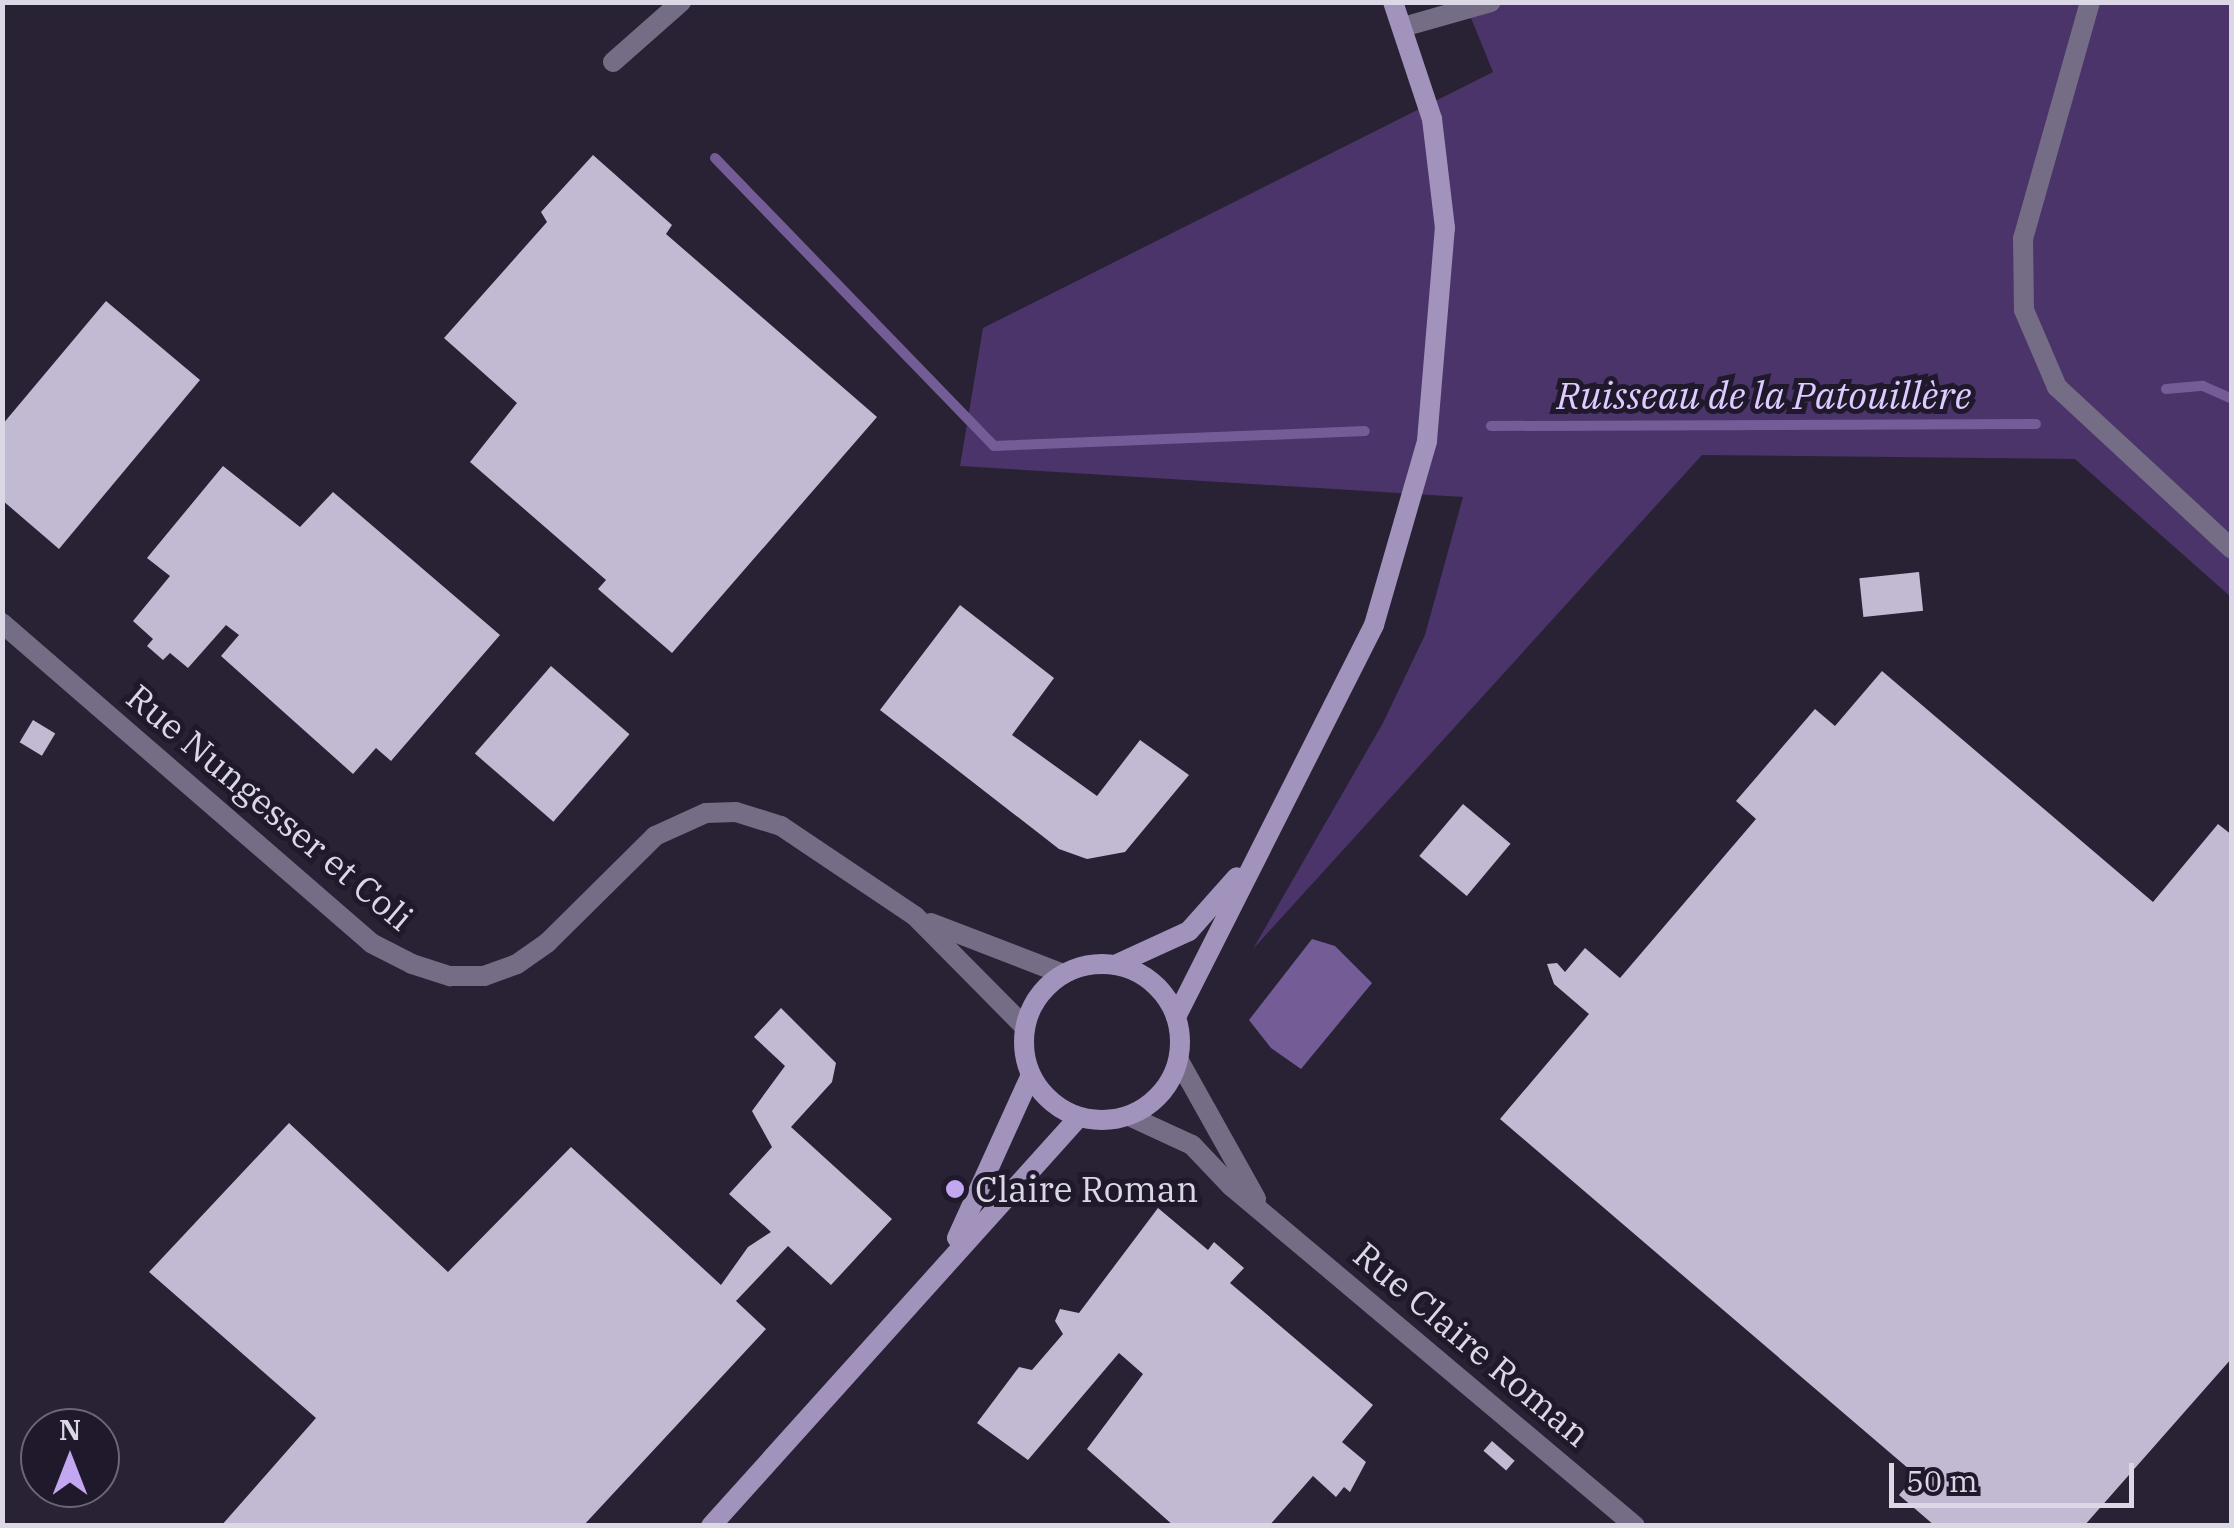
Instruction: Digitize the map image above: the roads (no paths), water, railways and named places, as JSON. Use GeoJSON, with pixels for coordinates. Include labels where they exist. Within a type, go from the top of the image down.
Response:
{"type":"FeatureCollection","features":[{"type":"Feature","properties":{"kind":"street"},"geometry":{"type":"LineString","coordinates":[[613,62],[682,2]]}},
{"type":"Feature","properties":{"kind":"street"},"geometry":{"type":"LineString","coordinates":[[1030,1077],[1052,1102],[1078,1117],[1129,1116],[1159,1095],[1179,1061],[1176,1017],[1253,856],[1328,724],[1374,626],[1426,442],[1445,228],[1432,119],[1393,2]]}},
{"type":"Feature","properties":{"kind":"street"},"geometry":{"type":"LineString","coordinates":[[1403,28],[1491,2]]}},
{"type":"Feature","properties":{"kind":"street"},"geometry":{"type":"LineString","coordinates":[[2090,2],[2023,238],[2024,310],[2057,387],[2232,548]]}},
{"type":"Feature","properties":{"kind":"street","name":"Rue Nungesser et Coli"},"geometry":{"type":"LineString","coordinates":[[2,622],[371,943],[412,964],[450,976],[484,976],[516,964],[547,943],[655,836],[706,813],[736,812],[781,826],[915,916],[1024,1026]]}},
{"type":"Feature","properties":{"kind":"street"},"geometry":{"type":"LineString","coordinates":[[948,1258],[1030,1077],[1024,1026],[1048,986],[1063,974],[1118,964],[1188,930],[1253,856]]}},
{"type":"Feature","properties":{"kind":"street","name":"Rue Nungesser et Coli"},"geometry":{"type":"LineString","coordinates":[[915,916],[1063,974]]}},
{"type":"Feature","properties":{"kind":"street"},"geometry":{"type":"LineString","coordinates":[[1118,964],[1144,975],[1176,1017]]}},
{"type":"Feature","properties":{"kind":"street","name":"Rue Claire Roman"},"geometry":{"type":"LineString","coordinates":[[1179,1061],[1266,1213]]}},
{"type":"Feature","properties":{"kind":"street","name":"Rue Claire Roman"},"geometry":{"type":"LineString","coordinates":[[1129,1116],[1192,1145],[1266,1213],[1635,1526]]}},
{"type":"Feature","properties":{"kind":"street"},"geometry":{"type":"LineString","coordinates":[[711,1526],[1078,1117]]}},
{"type":"Feature","properties":{"kind":"waterway","name":"Ruisseau de la Patouillère"},"geometry":{"type":"LineString","coordinates":[[715,158],[994,446],[1365,431]]}},
{"type":"Feature","properties":{"kind":"waterway","name":"Ruisseau de la Patouillère"},"geometry":{"type":"LineString","coordinates":[[2166,389],[2203,386],[2232,399]]}},
{"type":"Feature","properties":{"kind":"waterway","name":"Ruisseau de la Patouillère"},"geometry":{"type":"LineString","coordinates":[[1491,426],[2036,424]]}},
{"type":"Feature","properties":{"kind":"place","name":"Claire Roman"},"geometry":{"type":"Point","coordinates":[955,1189]}}]}
